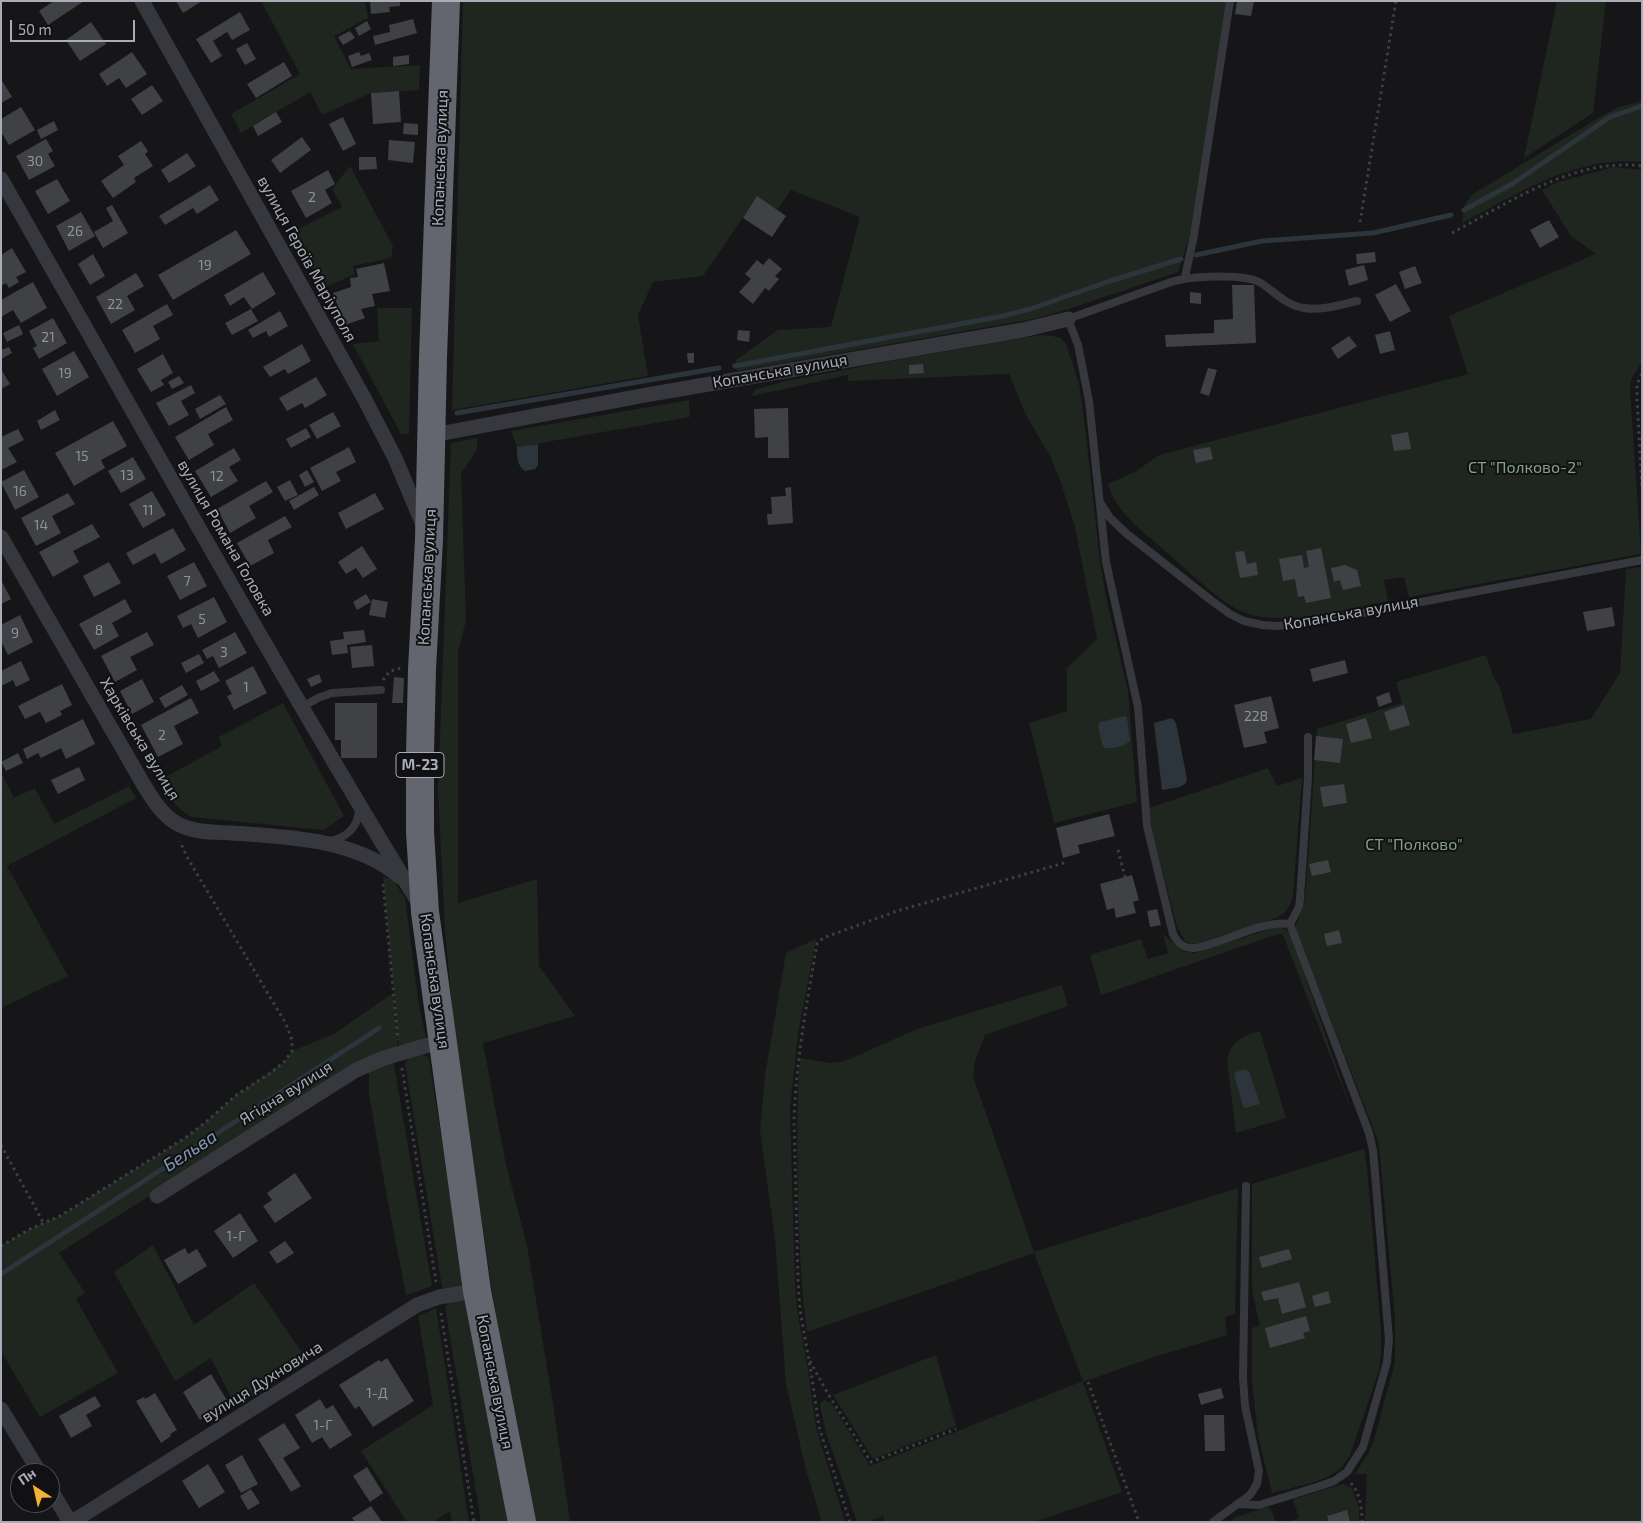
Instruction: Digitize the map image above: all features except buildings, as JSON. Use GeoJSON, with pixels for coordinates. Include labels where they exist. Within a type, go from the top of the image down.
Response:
{"type":"FeatureCollection","features":[{"type":"Feature","properties":{"kind":"highway","name":"Копанська вулиця"},"geometry":{"type":"LineString","coordinates":[[446,1],[433,357],[433,435],[422,669],[421,861],[425,912],[477,1290],[522,1522]]}},
{"type":"Feature","properties":{"kind":"street","name":"вулиця Героїв Маріуполя"},"geometry":{"type":"LineString","coordinates":[[142,1],[364,398],[395,458],[429,540]]}},
{"type":"Feature","properties":{"kind":"street","name":"вулиця Романа Головка"},"geometry":{"type":"LineString","coordinates":[[1,179],[302,707],[425,912]]}},
{"type":"Feature","properties":{"kind":"street","name":"Копанська вулиця"},"geometry":{"type":"LineString","coordinates":[[433,435],[646,395],[1023,330],[1068,319]]}},
{"type":"Feature","properties":{"kind":"street","name":"Харківська вулиця"},"geometry":{"type":"LineString","coordinates":[[1,537],[146,788],[165,815],[176,823],[197,830],[303,838],[322,842],[380,864],[393,871],[407,883]]}},
{"type":"Feature","properties":{"kind":"street","name":"Ягідна вулиця"},"geometry":{"type":"LineString","coordinates":[[157,1196],[356,1070],[384,1058],[442,1041]]}},
{"type":"Feature","properties":{"kind":"street","name":"вулиця Духновича"},"geometry":{"type":"LineString","coordinates":[[71,1522],[417,1305],[438,1297],[477,1290]]}},
{"type":"Feature","properties":{"kind":"street"},"geometry":{"type":"LineString","coordinates":[[1,1410],[34,1463]]}},
{"type":"Feature","properties":{"kind":"street"},"geometry":{"type":"LineString","coordinates":[[60,1505],[71,1522]]}},
{"type":"Feature","properties":{"kind":"lane"},"geometry":{"type":"LineString","coordinates":[[1185,278],[1196,225],[1230,1]]}},
{"type":"Feature","properties":{"kind":"lane","name":"Копанська вулиця"},"geometry":{"type":"LineString","coordinates":[[1068,319],[1185,278],[1250,278],[1259,282],[1286,302],[1304,308],[1328,307],[1357,301]]}},
{"type":"Feature","properties":{"kind":"lane"},"geometry":{"type":"LineString","coordinates":[[1068,319],[1078,345],[1090,401],[1099,503],[1108,574],[1138,707],[1147,826],[1173,934],[1177,941],[1189,948],[1202,946],[1275,924],[1290,924]]}},
{"type":"Feature","properties":{"kind":"lane","name":"Копанська вулиця"},"geometry":{"type":"LineString","coordinates":[[1099,503],[1110,518],[1122,529],[1212,601],[1244,621],[1262,625],[1279,626],[1337,618],[1642,560]]}},
{"type":"Feature","properties":{"kind":"lane"},"geometry":{"type":"LineString","coordinates":[[302,707],[332,693],[381,690]]}},
{"type":"Feature","properties":{"kind":"lane"},"geometry":{"type":"LineString","coordinates":[[1239,1504],[1259,1505],[1323,1485],[1347,1472],[1363,1447],[1387,1362],[1389,1340],[1373,1150],[1290,924],[1299,907],[1300,899],[1307,795],[1308,737]]}},
{"type":"Feature","properties":{"kind":"lane"},"geometry":{"type":"LineString","coordinates":[[322,842],[333,841],[349,832],[355,826],[359,816],[359,804]]}},
{"type":"Feature","properties":{"kind":"lane"},"geometry":{"type":"LineString","coordinates":[[1213,1522],[1250,1495],[1257,1484],[1258,1471],[1245,1406],[1243,1378],[1246,1186]]}},
{"type":"Feature","properties":{"kind":"path"},"geometry":{"type":"LineString","coordinates":[[1360,222],[1396,1]]}},
{"type":"Feature","properties":{"kind":"path"},"geometry":{"type":"LineString","coordinates":[[1452,233],[1557,178],[1613,164],[1642,166]]}},
{"type":"Feature","properties":{"kind":"path"},"geometry":{"type":"LineString","coordinates":[[1642,374],[1637,384],[1637,399],[1642,489]]}},
{"type":"Feature","properties":{"kind":"path"},"geometry":{"type":"LineString","coordinates":[[381,690],[382,680],[394,669],[422,669]]}},
{"type":"Feature","properties":{"kind":"path"},"geometry":{"type":"LineString","coordinates":[[1,1246],[30,1228],[60,1216],[185,1138],[235,1096],[284,1062],[292,1051],[292,1040],[286,1024],[187,856],[176,823]]}},
{"type":"Feature","properties":{"kind":"path"},"geometry":{"type":"LineString","coordinates":[[1118,850],[1125,877]]}},
{"type":"Feature","properties":{"kind":"path"},"geometry":{"type":"LineString","coordinates":[[850,1522],[819,1427],[800,1310],[798,1281],[794,1120],[799,1053],[817,944],[823,938],[897,911],[1064,863]]}},
{"type":"Feature","properties":{"kind":"path"},"geometry":{"type":"LineString","coordinates":[[380,864],[399,1054]]}},
{"type":"Feature","properties":{"kind":"path"},"geometry":{"type":"LineString","coordinates":[[1,1144],[43,1222]]}},
{"type":"Feature","properties":{"kind":"path"},"geometry":{"type":"LineString","coordinates":[[808,1357],[828,1394],[871,1462],[956,1429]]}},
{"type":"Feature","properties":{"kind":"path"},"geometry":{"type":"LineString","coordinates":[[1088,1382],[1139,1522]]}},
{"type":"Feature","properties":{"kind":"path"},"geometry":{"type":"LineString","coordinates":[[1342,1476],[1354,1486],[1362,1506],[1362,1522]]}},
{"type":"Feature","properties":{"kind":"green space"},"geometry":{"type":"Polygon","coordinates":[[[261,1],[365,1],[368,18],[334,36],[351,69],[420,65],[419,90],[371,93],[322,115],[310,92],[241,133],[231,114],[300,74],[261,1]]]}},
{"type":"Feature","properties":{"kind":"green space"},"geometry":{"type":"Polygon","coordinates":[[[463,1],[1227,1],[1190,235],[1178,272],[1069,309],[1033,319],[737,371],[736,360],[778,330],[831,327],[860,217],[791,190],[777,210],[757,197],[703,276],[653,282],[638,315],[648,376],[452,410],[463,1]]]}},
{"type":"Feature","properties":{"kind":"green space"},"geometry":{"type":"Polygon","coordinates":[[[1557,1],[1606,1],[1593,113],[1524,158],[1557,1]]]}},
{"type":"Feature","properties":{"kind":"green space"},"geometry":{"type":"Polygon","coordinates":[[[1642,101],[1642,162],[1617,162],[1571,171],[1526,189],[1462,223],[1465,204],[1473,194],[1600,117],[1619,107],[1642,101]]]}},
{"type":"Feature","properties":{"kind":"green space"},"geometry":{"type":"Polygon","coordinates":[[[350,166],[393,246],[391,258],[353,266],[355,274],[324,288],[294,231],[342,207],[332,189],[350,166]]]}},
{"type":"Feature","properties":{"kind":"green space","name":"СТ \"Полково-2\""},"geometry":{"type":"Polygon","coordinates":[[[1614,167],[1642,170],[1642,362],[1632,378],[1630,388],[1641,554],[1409,597],[1404,577],[1384,580],[1388,601],[1331,613],[1290,618],[1270,618],[1251,615],[1235,608],[1216,595],[1131,521],[1117,504],[1108,484],[1135,472],[1159,455],[1468,374],[1449,316],[1596,254],[1571,236],[1542,190],[1558,182],[1614,167]]]}},
{"type":"Feature","properties":{"kind":"green space"},"geometry":{"type":"Polygon","coordinates":[[[377,308],[412,308],[409,434],[401,434],[353,344],[379,341],[377,308]]]}},
{"type":"Feature","properties":{"kind":"green space"},"geometry":{"type":"Polygon","coordinates":[[[1041,335],[1061,338],[1066,344],[1079,383],[1100,561],[1106,597],[1128,691],[1137,802],[1054,823],[1029,723],[1067,711],[1067,668],[1097,639],[1075,527],[1060,480],[1051,458],[1025,413],[1009,374],[848,381],[848,375],[752,396],[754,390],[786,381],[1041,335]]]}},
{"type":"Feature","properties":{"kind":"green space"},"geometry":{"type":"Polygon","coordinates":[[[689,400],[690,417],[517,447],[511,431],[689,400]]]}},
{"type":"Feature","properties":{"kind":"green space"},"geometry":{"type":"Polygon","coordinates":[[[477,438],[477,450],[461,473],[466,621],[458,651],[458,903],[537,879],[539,966],[575,1016],[483,1043],[506,1165],[527,1245],[570,1522],[535,1522],[499,1335],[458,1069],[445,932],[438,790],[451,443],[477,438]]]}},
{"type":"Feature","properties":{"kind":"green space","name":"СТ \"Полково\""},"geometry":{"type":"Polygon","coordinates":[[[1642,567],[1642,1522],[1365,1522],[1367,1474],[1355,1474],[1368,1454],[1374,1440],[1395,1362],[1395,1319],[1378,1141],[1295,927],[1303,908],[1306,889],[1317,729],[1402,703],[1396,682],[1486,655],[1493,676],[1499,685],[1513,734],[1591,719],[1620,673],[1626,569],[1642,567]]]}},
{"type":"Feature","properties":{"kind":"green space"},"geometry":{"type":"Polygon","coordinates":[[[283,703],[344,816],[324,830],[192,817],[181,810],[160,780],[222,746],[219,737],[283,703]]]}},
{"type":"Feature","properties":{"kind":"green space"},"geometry":{"type":"Polygon","coordinates":[[[1268,768],[1277,786],[1302,778],[1293,895],[1290,905],[1278,917],[1200,943],[1192,944],[1185,941],[1177,927],[1152,831],[1149,808],[1268,768]]]}},
{"type":"Feature","properties":{"kind":"green space"},"geometry":{"type":"Polygon","coordinates":[[[1,772],[14,798],[35,788],[54,824],[129,786],[136,798],[7,866],[68,976],[1,1008],[1,772]]]}},
{"type":"Feature","properties":{"kind":"green space"},"geometry":{"type":"Polygon","coordinates":[[[383,876],[393,880],[405,898],[419,1006],[427,1042],[399,1050],[383,876]]]}},
{"type":"Feature","properties":{"kind":"green space"},"geometry":{"type":"Polygon","coordinates":[[[1277,927],[1283,928],[1290,933],[1354,1117],[1283,935],[1278,934],[1101,995],[1090,955],[1141,939],[1148,959],[1168,953],[1163,934],[1182,951],[1194,953],[1277,927]]]}},
{"type":"Feature","properties":{"kind":"green space"},"geometry":{"type":"Polygon","coordinates":[[[816,939],[798,1034],[790,1108],[795,1283],[797,1310],[816,1428],[845,1522],[822,1522],[806,1470],[786,1384],[775,1239],[760,1131],[765,1075],[786,953],[816,939]]]}},
{"type":"Feature","properties":{"kind":"green space"},"geometry":{"type":"Polygon","coordinates":[[[1062,985],[1068,1006],[985,1035],[975,1061],[973,1076],[1034,1252],[1238,1188],[1235,1314],[1225,1317],[1227,1335],[1151,1358],[1083,1382],[1122,1492],[1034,1522],[885,1522],[883,1516],[867,1522],[857,1522],[826,1433],[820,1405],[822,1401],[825,1400],[832,1404],[870,1466],[1083,1381],[1034,1253],[807,1332],[798,1216],[797,1128],[800,1058],[831,1063],[845,1061],[917,1029],[1062,985]]]}},
{"type":"Feature","properties":{"kind":"green space"},"geometry":{"type":"Polygon","coordinates":[[[393,993],[398,1050],[354,1067],[59,1253],[85,1293],[76,1299],[118,1373],[40,1417],[1,1351],[1,1246],[30,1229],[60,1216],[185,1138],[235,1096],[284,1062],[292,1051],[334,1034],[393,993]]]}},
{"type":"Feature","properties":{"kind":"green space"},"geometry":{"type":"Polygon","coordinates":[[[1260,1031],[1286,1118],[1236,1133],[1227,1061],[1231,1049],[1238,1040],[1260,1031]]]}},
{"type":"Feature","properties":{"kind":"green space"},"geometry":{"type":"Polygon","coordinates":[[[421,1054],[429,1059],[464,1279],[459,1287],[443,1292],[405,1064],[408,1058],[421,1054]]]}},
{"type":"Feature","properties":{"kind":"green space"},"geometry":{"type":"Polygon","coordinates":[[[393,1059],[432,1286],[406,1295],[369,1094],[369,1067],[393,1059]]]}},
{"type":"Feature","properties":{"kind":"green space"},"geometry":{"type":"Polygon","coordinates":[[[1364,1149],[1381,1331],[1379,1371],[1350,1455],[1343,1465],[1337,1471],[1321,1480],[1272,1493],[1258,1436],[1252,1381],[1252,1328],[1260,1325],[1252,1283],[1252,1184],[1364,1149]]]}},
{"type":"Feature","properties":{"kind":"green space"},"geometry":{"type":"Polygon","coordinates":[[[153,1245],[194,1325],[254,1283],[308,1361],[236,1407],[211,1358],[175,1381],[114,1272],[153,1245]]]}},
{"type":"Feature","properties":{"kind":"green space"},"geometry":{"type":"Polygon","coordinates":[[[462,1300],[465,1302],[508,1522],[481,1522],[445,1307],[449,1302],[462,1300]]]}},
{"type":"Feature","properties":{"kind":"green space"},"geometry":{"type":"Polygon","coordinates":[[[436,1308],[469,1522],[452,1522],[450,1511],[433,1522],[407,1522],[361,1451],[433,1405],[418,1316],[436,1308]]]}},
{"type":"Feature","properties":{"kind":"green space"},"geometry":{"type":"Polygon","coordinates":[[[936,1355],[956,1426],[873,1459],[833,1395],[936,1355]]]}},
{"type":"Feature","properties":{"kind":"green space"},"geometry":{"type":"Polygon","coordinates":[[[1343,1484],[1352,1488],[1359,1508],[1359,1522],[1288,1522],[1299,1518],[1293,1499],[1343,1484]]]}},
{"type":"Feature","properties":{"kind":"green space"},"geometry":{"type":"Polygon","coordinates":[[[1267,1507],[1271,1510],[1276,1522],[1228,1522],[1236,1517],[1267,1507]]]}},
{"type":"Feature","properties":{"kind":"shaded area"},"geometry":{"type":"Polygon","coordinates":[[[538,444],[538,465],[535,469],[525,471],[522,469],[517,458],[517,447],[538,444]]]}},
{"type":"Feature","properties":{"kind":"shaded area"},"geometry":{"type":"Polygon","coordinates":[[[1125,716],[1127,718],[1130,741],[1118,747],[1105,748],[1102,744],[1098,726],[1100,722],[1125,716]]]}},
{"type":"Feature","properties":{"kind":"shaded area"},"geometry":{"type":"Polygon","coordinates":[[[1172,718],[1176,723],[1187,779],[1186,783],[1180,787],[1162,790],[1154,723],[1172,718]]]}},
{"type":"Feature","properties":{"kind":"shaded area"},"geometry":{"type":"Polygon","coordinates":[[[1245,1069],[1249,1071],[1260,1104],[1245,1108],[1234,1074],[1245,1069]]]}},
{"type":"Feature","properties":{"kind":"waterway"},"geometry":{"type":"LineString","coordinates":[[1464,210],[1512,184],[1610,117],[1642,106]]}},
{"type":"Feature","properties":{"kind":"waterway"},"geometry":{"type":"LineString","coordinates":[[1196,255],[1262,241],[1373,233],[1451,215]]}},
{"type":"Feature","properties":{"kind":"waterway"},"geometry":{"type":"LineString","coordinates":[[735,366],[1003,316],[1030,309],[1181,259]]}},
{"type":"Feature","properties":{"kind":"waterway"},"geometry":{"type":"LineString","coordinates":[[457,413],[719,368]]}},
{"type":"Feature","properties":{"kind":"waterway","name":"Бельва"},"geometry":{"type":"LineString","coordinates":[[1,1274],[379,1028]]}}]}
